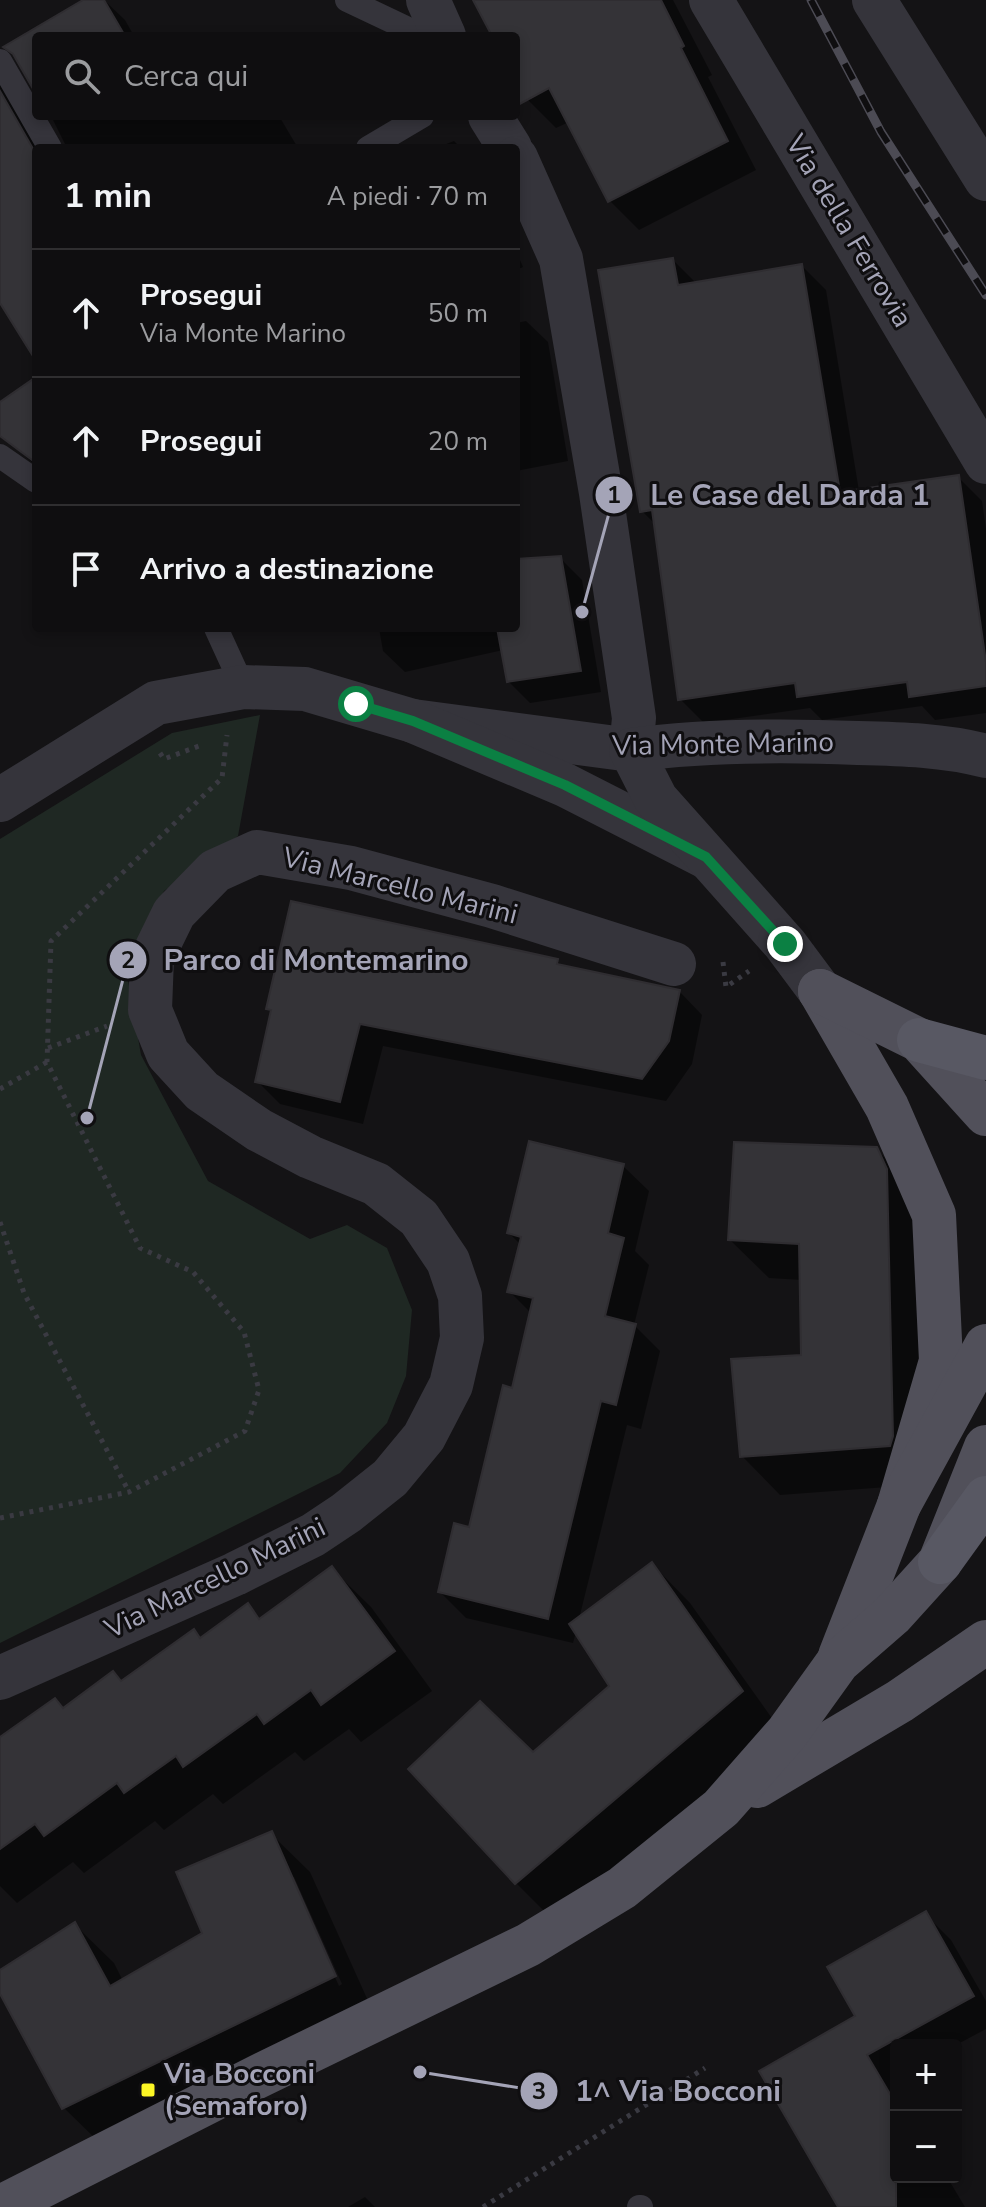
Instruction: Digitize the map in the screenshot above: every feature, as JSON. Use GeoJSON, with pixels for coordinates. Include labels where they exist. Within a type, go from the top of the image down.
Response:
{"type":"FeatureCollection","features":[{"type":"Feature","properties":{"kind":"highway"},"geometry":{"type":"LineString","coordinates":[[919,1040],[986,1058]]}},
{"type":"Feature","properties":{"kind":"highway"},"geometry":{"type":"LineString","coordinates":[[940,1562],[986,1498]]}},
{"type":"Feature","properties":{"kind":"main road"},"geometry":{"type":"LineString","coordinates":[[820,991],[919,1040],[986,1114]]}},
{"type":"Feature","properties":{"kind":"main road"},"geometry":{"type":"LineString","coordinates":[[820,991],[887,1107],[934,1215],[941,1361],[899,1505],[838,1662]]}},
{"type":"Feature","properties":{"kind":"main road"},"geometry":{"type":"LineString","coordinates":[[899,1505],[986,1346]]}},
{"type":"Feature","properties":{"kind":"main road"},"geometry":{"type":"LineString","coordinates":[[721,1808],[787,1733],[838,1662],[892,1615],[940,1562],[986,1447]]}},
{"type":"Feature","properties":{"kind":"main road"},"geometry":{"type":"LineString","coordinates":[[1,2207],[255,2078],[528,1945],[622,1888],[721,1808],[900,1701],[986,1642]]}},
{"type":"Feature","properties":{"kind":"street"},"geometry":{"type":"LineString","coordinates":[[428,0],[442,32]]}},
{"type":"Feature","properties":{"kind":"street","name":"Via della Ferrovia"},"geometry":{"type":"LineString","coordinates":[[711,0],[986,462]]}},
{"type":"Feature","properties":{"kind":"street"},"geometry":{"type":"LineString","coordinates":[[874,0],[986,179]]}},
{"type":"Feature","properties":{"kind":"street"},"geometry":{"type":"LineString","coordinates":[[492,120],[508,144]]}},
{"type":"Feature","properties":{"kind":"street"},"geometry":{"type":"LineString","coordinates":[[520,167],[561,259],[601,493],[634,718],[631,750],[656,799],[785,944],[820,991]]}},
{"type":"Feature","properties":{"kind":"street","name":"Via Monte Marino"},"geometry":{"type":"LineString","coordinates":[[0,800],[156,703],[243,687],[305,689],[413,721],[565,785],[706,857]]}},
{"type":"Feature","properties":{"kind":"street","name":"Via Monte Marino"},"geometry":{"type":"LineString","coordinates":[[413,721],[631,750],[788,741],[919,745],[986,756]]}},
{"type":"Feature","properties":{"kind":"street","name":"Via Marcello Marini"},"geometry":{"type":"LineString","coordinates":[[0,1678],[235,1574],[313,1535],[346,1513],[390,1478],[424,1437],[451,1385],[462,1338],[460,1296],[448,1261],[419,1218],[376,1184],[310,1157],[259,1130],[202,1091],[168,1054],[150,1010],[152,958],[174,913],[215,871],[257,852],[351,868],[464,899],[674,964]]}},
{"type":"Feature","properties":{"kind":"lane"},"geometry":{"type":"LineString","coordinates":[[347,0],[415,32]]}},
{"type":"Feature","properties":{"kind":"lane"},"geometry":{"type":"LineString","coordinates":[[0,61],[32,117]]}},
{"type":"Feature","properties":{"kind":"lane"},"geometry":{"type":"LineString","coordinates":[[34,120],[48,144]]}},
{"type":"Feature","properties":{"kind":"lane"},"geometry":{"type":"LineString","coordinates":[[375,144],[415,120]]}},
{"type":"Feature","properties":{"kind":"lane"},"geometry":{"type":"LineString","coordinates":[[0,456],[32,478]]}},
{"type":"Feature","properties":{"kind":"lane"},"geometry":{"type":"LineString","coordinates":[[218,632],[243,687]]}},
{"type":"Feature","properties":{"kind":"path"},"geometry":{"type":"LineString","coordinates":[[0,1518],[129,1492],[245,1431],[259,1390],[244,1332],[193,1272],[140,1248],[47,1062],[51,941],[222,778],[227,735],[214,740]]}},
{"type":"Feature","properties":{"kind":"path"},"geometry":{"type":"LineString","coordinates":[[164,759],[201,745]]}},
{"type":"Feature","properties":{"kind":"path"},"geometry":{"type":"LineString","coordinates":[[674,964],[722,955],[726,987],[785,944]]}},
{"type":"Feature","properties":{"kind":"path"},"geometry":{"type":"LineString","coordinates":[[48,1048],[150,1010]]}},
{"type":"Feature","properties":{"kind":"path"},"geometry":{"type":"LineString","coordinates":[[0,1089],[47,1062]]}},
{"type":"Feature","properties":{"kind":"path"},"geometry":{"type":"LineString","coordinates":[[0,1222],[24,1293],[129,1492]]}},
{"type":"Feature","properties":{"kind":"path"},"geometry":{"type":"LineString","coordinates":[[483,2207],[705,2068]]}},
{"type":"Feature","properties":{"kind":"shaded area"},"geometry":{"type":"Polygon","coordinates":[[[260,715],[238,836],[164,891],[127,974],[141,1055],[208,1181],[310,1239],[347,1225],[387,1248],[412,1310],[406,1376],[387,1423],[340,1473],[0,1643],[0,839],[172,733],[260,715]]]}},
{"type":"Feature","properties":{"kind":"building"},"geometry":{"type":"Polygon","coordinates":[[[83,0],[104,0],[123,32],[32,32],[32,87],[13,54],[3,47],[83,0]]]}},
{"type":"Feature","properties":{"kind":"building"},"geometry":{"type":"Polygon","coordinates":[[[473,0],[661,0],[684,46],[681,48],[728,141],[608,202],[549,88],[520,104],[520,32],[490,32],[473,0]]]}},
{"type":"Feature","properties":{"kind":"building"},"geometry":{"type":"Polygon","coordinates":[[[0,91],[32,147],[32,355],[0,303],[0,91]]]}},
{"type":"Feature","properties":{"kind":"building"},"geometry":{"type":"Polygon","coordinates":[[[673,258],[678,285],[802,264],[840,492],[959,475],[986,662],[986,686],[909,697],[907,682],[797,697],[795,683],[678,700],[652,510],[640,512],[598,270],[673,258]]]}},
{"type":"Feature","properties":{"kind":"building"},"geometry":{"type":"Polygon","coordinates":[[[32,380],[32,460],[0,436],[0,402],[32,380]]]}},
{"type":"Feature","properties":{"kind":"building"},"geometry":{"type":"Polygon","coordinates":[[[561,556],[581,671],[507,682],[498,632],[520,632],[520,559],[561,556]]]}},
{"type":"Feature","properties":{"kind":"building"},"geometry":{"type":"Polygon","coordinates":[[[291,901],[558,959],[557,964],[680,990],[669,1041],[642,1079],[360,1024],[340,1102],[255,1082],[271,1010],[266,1009],[291,901]]]}},
{"type":"Feature","properties":{"kind":"building"},"geometry":{"type":"Polygon","coordinates":[[[529,1141],[624,1164],[608,1233],[624,1238],[605,1316],[636,1324],[616,1405],[601,1401],[548,1619],[438,1592],[454,1523],[469,1527],[503,1385],[512,1388],[533,1298],[507,1292],[521,1237],[507,1233],[529,1141]]]}},
{"type":"Feature","properties":{"kind":"building"},"geometry":{"type":"Polygon","coordinates":[[[734,1142],[877,1147],[887,1169],[893,1436],[890,1446],[740,1457],[731,1359],[801,1355],[799,1244],[728,1240],[734,1142]]]}},
{"type":"Feature","properties":{"kind":"building"},"geometry":{"type":"Polygon","coordinates":[[[652,1562],[743,1691],[515,1884],[408,1769],[480,1701],[533,1752],[609,1686],[569,1624],[652,1562]]]}},
{"type":"Feature","properties":{"kind":"building"},"geometry":{"type":"Polygon","coordinates":[[[332,1566],[395,1651],[321,1705],[311,1690],[264,1724],[257,1714],[183,1767],[176,1756],[124,1793],[117,1783],[44,1836],[35,1824],[0,1849],[0,1737],[55,1698],[63,1708],[113,1671],[121,1681],[194,1629],[200,1638],[248,1603],[259,1619],[332,1566]]]}},
{"type":"Feature","properties":{"kind":"building"},"geometry":{"type":"Polygon","coordinates":[[[272,1831],[336,1976],[62,2109],[0,1994],[0,1970],[75,1922],[110,1986],[202,1933],[176,1872],[272,1831]]]}},
{"type":"Feature","properties":{"kind":"building"},"geometry":{"type":"Polygon","coordinates":[[[926,1911],[974,1996],[896,2039],[890,2039],[890,2042],[867,2055],[890,2094],[890,2183],[896,2183],[896,2207],[838,2207],[759,2071],[855,2016],[827,1967],[926,1911]]]}},
{"type":"Feature","properties":{"kind":"railway"},"geometry":{"type":"LineString","coordinates":[[811,0],[881,132],[986,295]]}},
{"type":"Feature","properties":{"kind":"place","name":"Le Case del Darda 1"},"geometry":{"type":"Point","coordinates":[582,612]}},
{"type":"Feature","properties":{"kind":"place","name":"Parco di Montemarino"},"geometry":{"type":"Point","coordinates":[87,1118]}},
{"type":"Feature","properties":{"kind":"place","name":"1^ Via Bocconi"},"geometry":{"type":"Point","coordinates":[420,2072]}},
{"type":"Feature","properties":{"kind":"place","name":"Via Bocconi (Semaforo)"},"geometry":{"type":"Point","coordinates":[148,2090]}},
{"type":"Feature","properties":{"kind":"route"},"geometry":{"type":"LineString","coordinates":[[356,704],[413,721],[565,785],[706,857],[785,944]]}}]}
